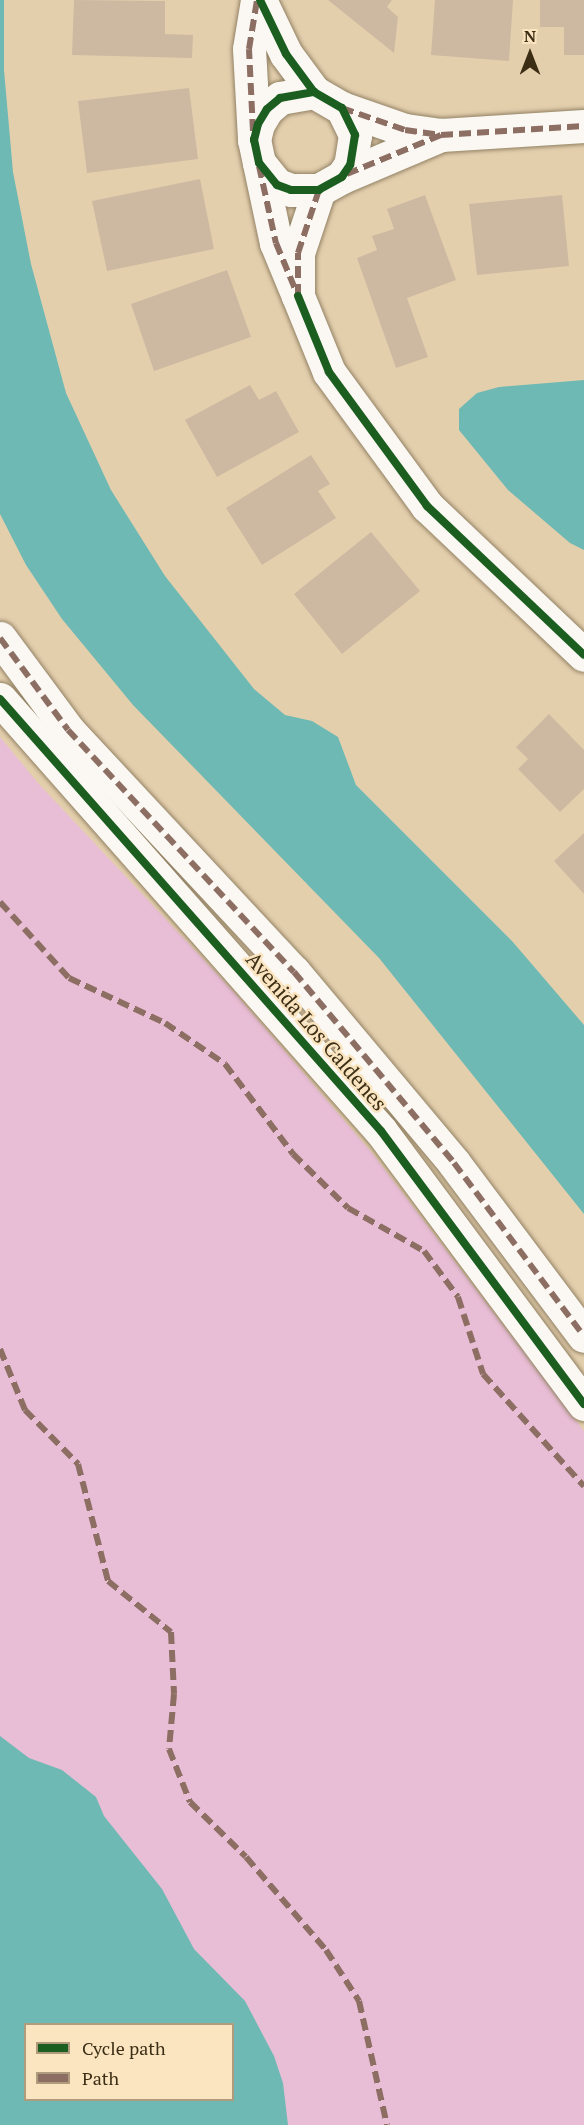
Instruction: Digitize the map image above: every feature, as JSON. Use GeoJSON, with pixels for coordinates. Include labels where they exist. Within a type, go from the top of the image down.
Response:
{"type":"FeatureCollection","features":[{"type":"Feature","properties":{"kind":"street"},"geometry":{"type":"LineString","coordinates":[[258,0],[286,54],[314,92]]}},
{"type":"Feature","properties":{"kind":"street"},"geometry":{"type":"LineString","coordinates":[[258,0],[249,49],[256,152],[276,243],[329,372],[427,506],[584,655]]}},
{"type":"Feature","properties":{"kind":"street"},"geometry":{"type":"LineString","coordinates":[[298,296],[298,253],[330,184],[350,165],[355,135],[342,108],[330,97],[314,92],[297,92],[273,103],[258,124],[256,152],[277,184],[305,193],[330,184],[441,135]]}},
{"type":"Feature","properties":{"kind":"street"},"geometry":{"type":"LineString","coordinates":[[342,108],[405,130],[441,135],[584,126]]}},
{"type":"Feature","properties":{"kind":"street","name":"Avenida Los Caldenes"},"geometry":{"type":"LineString","coordinates":[[0,638],[68,730],[294,972],[454,1162],[584,1336]]}},
{"type":"Feature","properties":{"kind":"street","name":"Avenida Los Caldenes"},"geometry":{"type":"LineString","coordinates":[[0,699],[381,1131],[584,1404]]}},
{"type":"Feature","properties":{"kind":"shaded area"},"geometry":{"type":"Polygon","coordinates":[[[0,737],[38,783],[235,993],[373,1154],[584,1431],[584,2125],[0,2125],[0,737]]]}},
{"type":"Feature","properties":{"kind":"water"},"geometry":{"type":"Polygon","coordinates":[[[0,0],[4,0],[4,70],[13,172],[31,264],[66,393],[111,490],[165,576],[254,689],[285,715],[312,721],[338,737],[356,785],[512,941],[584,1025],[584,1214],[379,958],[133,705],[62,619],[26,565],[0,514],[0,0]]]}},
{"type":"Feature","properties":{"kind":"water"},"geometry":{"type":"Polygon","coordinates":[[[584,380],[584,550],[570,543],[508,490],[459,430],[459,409],[477,393],[499,387],[584,380]]]}},
{"type":"Feature","properties":{"kind":"water"},"geometry":{"type":"Polygon","coordinates":[[[0,1736],[29,1758],[62,1770],[96,1797],[104,1816],[162,1889],[194,1949],[245,2001],[274,2056],[283,2083],[288,2125],[0,2125],[0,1736]]]}},
{"type":"Feature","properties":{"kind":"building"},"geometry":{"type":"Polygon","coordinates":[[[74,0],[165,1],[165,34],[193,35],[192,58],[72,55],[74,0]]]}},
{"type":"Feature","properties":{"kind":"building"},"geometry":{"type":"Polygon","coordinates":[[[328,0],[392,0],[387,7],[398,17],[394,53],[328,0]]]}},
{"type":"Feature","properties":{"kind":"building"},"geometry":{"type":"Polygon","coordinates":[[[435,0],[513,0],[509,61],[431,55],[435,0]]]}},
{"type":"Feature","properties":{"kind":"building"},"geometry":{"type":"Polygon","coordinates":[[[540,0],[584,0],[584,55],[564,55],[564,27],[540,27],[540,0]]]}},
{"type":"Feature","properties":{"kind":"building"},"geometry":{"type":"Polygon","coordinates":[[[189,88],[198,159],[87,173],[78,101],[189,88]]]}},
{"type":"Feature","properties":{"kind":"building"},"geometry":{"type":"Polygon","coordinates":[[[200,179],[214,249],[107,271],[92,201],[200,179]]]}},
{"type":"Feature","properties":{"kind":"building"},"geometry":{"type":"Polygon","coordinates":[[[425,195],[456,280],[407,298],[428,357],[396,368],[357,258],[377,250],[372,236],[394,229],[387,209],[425,195]]]}},
{"type":"Feature","properties":{"kind":"building"},"geometry":{"type":"Polygon","coordinates":[[[562,195],[569,266],[477,275],[469,204],[562,195]]]}},
{"type":"Feature","properties":{"kind":"building"},"geometry":{"type":"Polygon","coordinates":[[[227,270],[251,337],[154,371],[131,304],[227,270]]]}},
{"type":"Feature","properties":{"kind":"building"},"geometry":{"type":"Polygon","coordinates":[[[250,385],[259,400],[276,391],[299,432],[217,477],[185,420],[250,385]]]}},
{"type":"Feature","properties":{"kind":"building"},"geometry":{"type":"Polygon","coordinates":[[[311,455],[330,484],[318,491],[336,518],[262,565],[226,508],[311,455]]]}},
{"type":"Feature","properties":{"kind":"building"},"geometry":{"type":"Polygon","coordinates":[[[371,532],[420,591],[342,654],[294,594],[371,532]]]}},
{"type":"Feature","properties":{"kind":"building"},"geometry":{"type":"Polygon","coordinates":[[[549,714],[584,750],[584,789],[560,812],[518,769],[528,759],[516,747],[549,714]]]}},
{"type":"Feature","properties":{"kind":"building"},"geometry":{"type":"Polygon","coordinates":[[[584,833],[584,894],[554,861],[584,833]]]}},
{"type":"Feature","properties":{"kind":"marked path"},"geometry":{"type":"LineString","coordinates":[[253,131],[249,49],[257,0]]}},
{"type":"Feature","properties":{"kind":"marked path"},"geometry":{"type":"LineString","coordinates":[[342,108],[405,130],[441,135],[347,174]]}},
{"type":"Feature","properties":{"kind":"marked path"},"geometry":{"type":"LineString","coordinates":[[441,135],[584,126]]}},
{"type":"Feature","properties":{"kind":"marked path"},"geometry":{"type":"LineString","coordinates":[[259,166],[276,243],[298,296],[298,253],[319,190]]}},
{"type":"Feature","properties":{"kind":"marked path"},"geometry":{"type":"LineString","coordinates":[[0,638],[68,730],[294,972],[454,1163],[584,1336]]}},
{"type":"Feature","properties":{"kind":"marked path"},"geometry":{"type":"LineString","coordinates":[[0,902],[69,978],[165,1023],[225,1064],[293,1154],[348,1208],[424,1251],[458,1297],[483,1374],[584,1486]]}},
{"type":"Feature","properties":{"kind":"marked path"},"geometry":{"type":"LineString","coordinates":[[0,1349],[25,1410],[78,1464],[108,1581],[171,1632],[174,1694],[169,1749],[190,1802],[246,1857],[326,1950],[359,2001],[387,2125]]}},
{"type":"Feature","properties":{"kind":"cycle path"},"geometry":{"type":"LineString","coordinates":[[260,0],[286,54],[314,92],[342,108],[355,135],[350,165],[342,177],[319,190],[291,190],[277,185],[259,163],[254,140],[258,124],[267,109],[280,98],[314,92]]}},
{"type":"Feature","properties":{"kind":"cycle path"},"geometry":{"type":"LineString","coordinates":[[298,296],[329,372],[427,506],[584,655]]}},
{"type":"Feature","properties":{"kind":"cycle path"},"geometry":{"type":"LineString","coordinates":[[0,699],[381,1131],[584,1404]]}}]}
